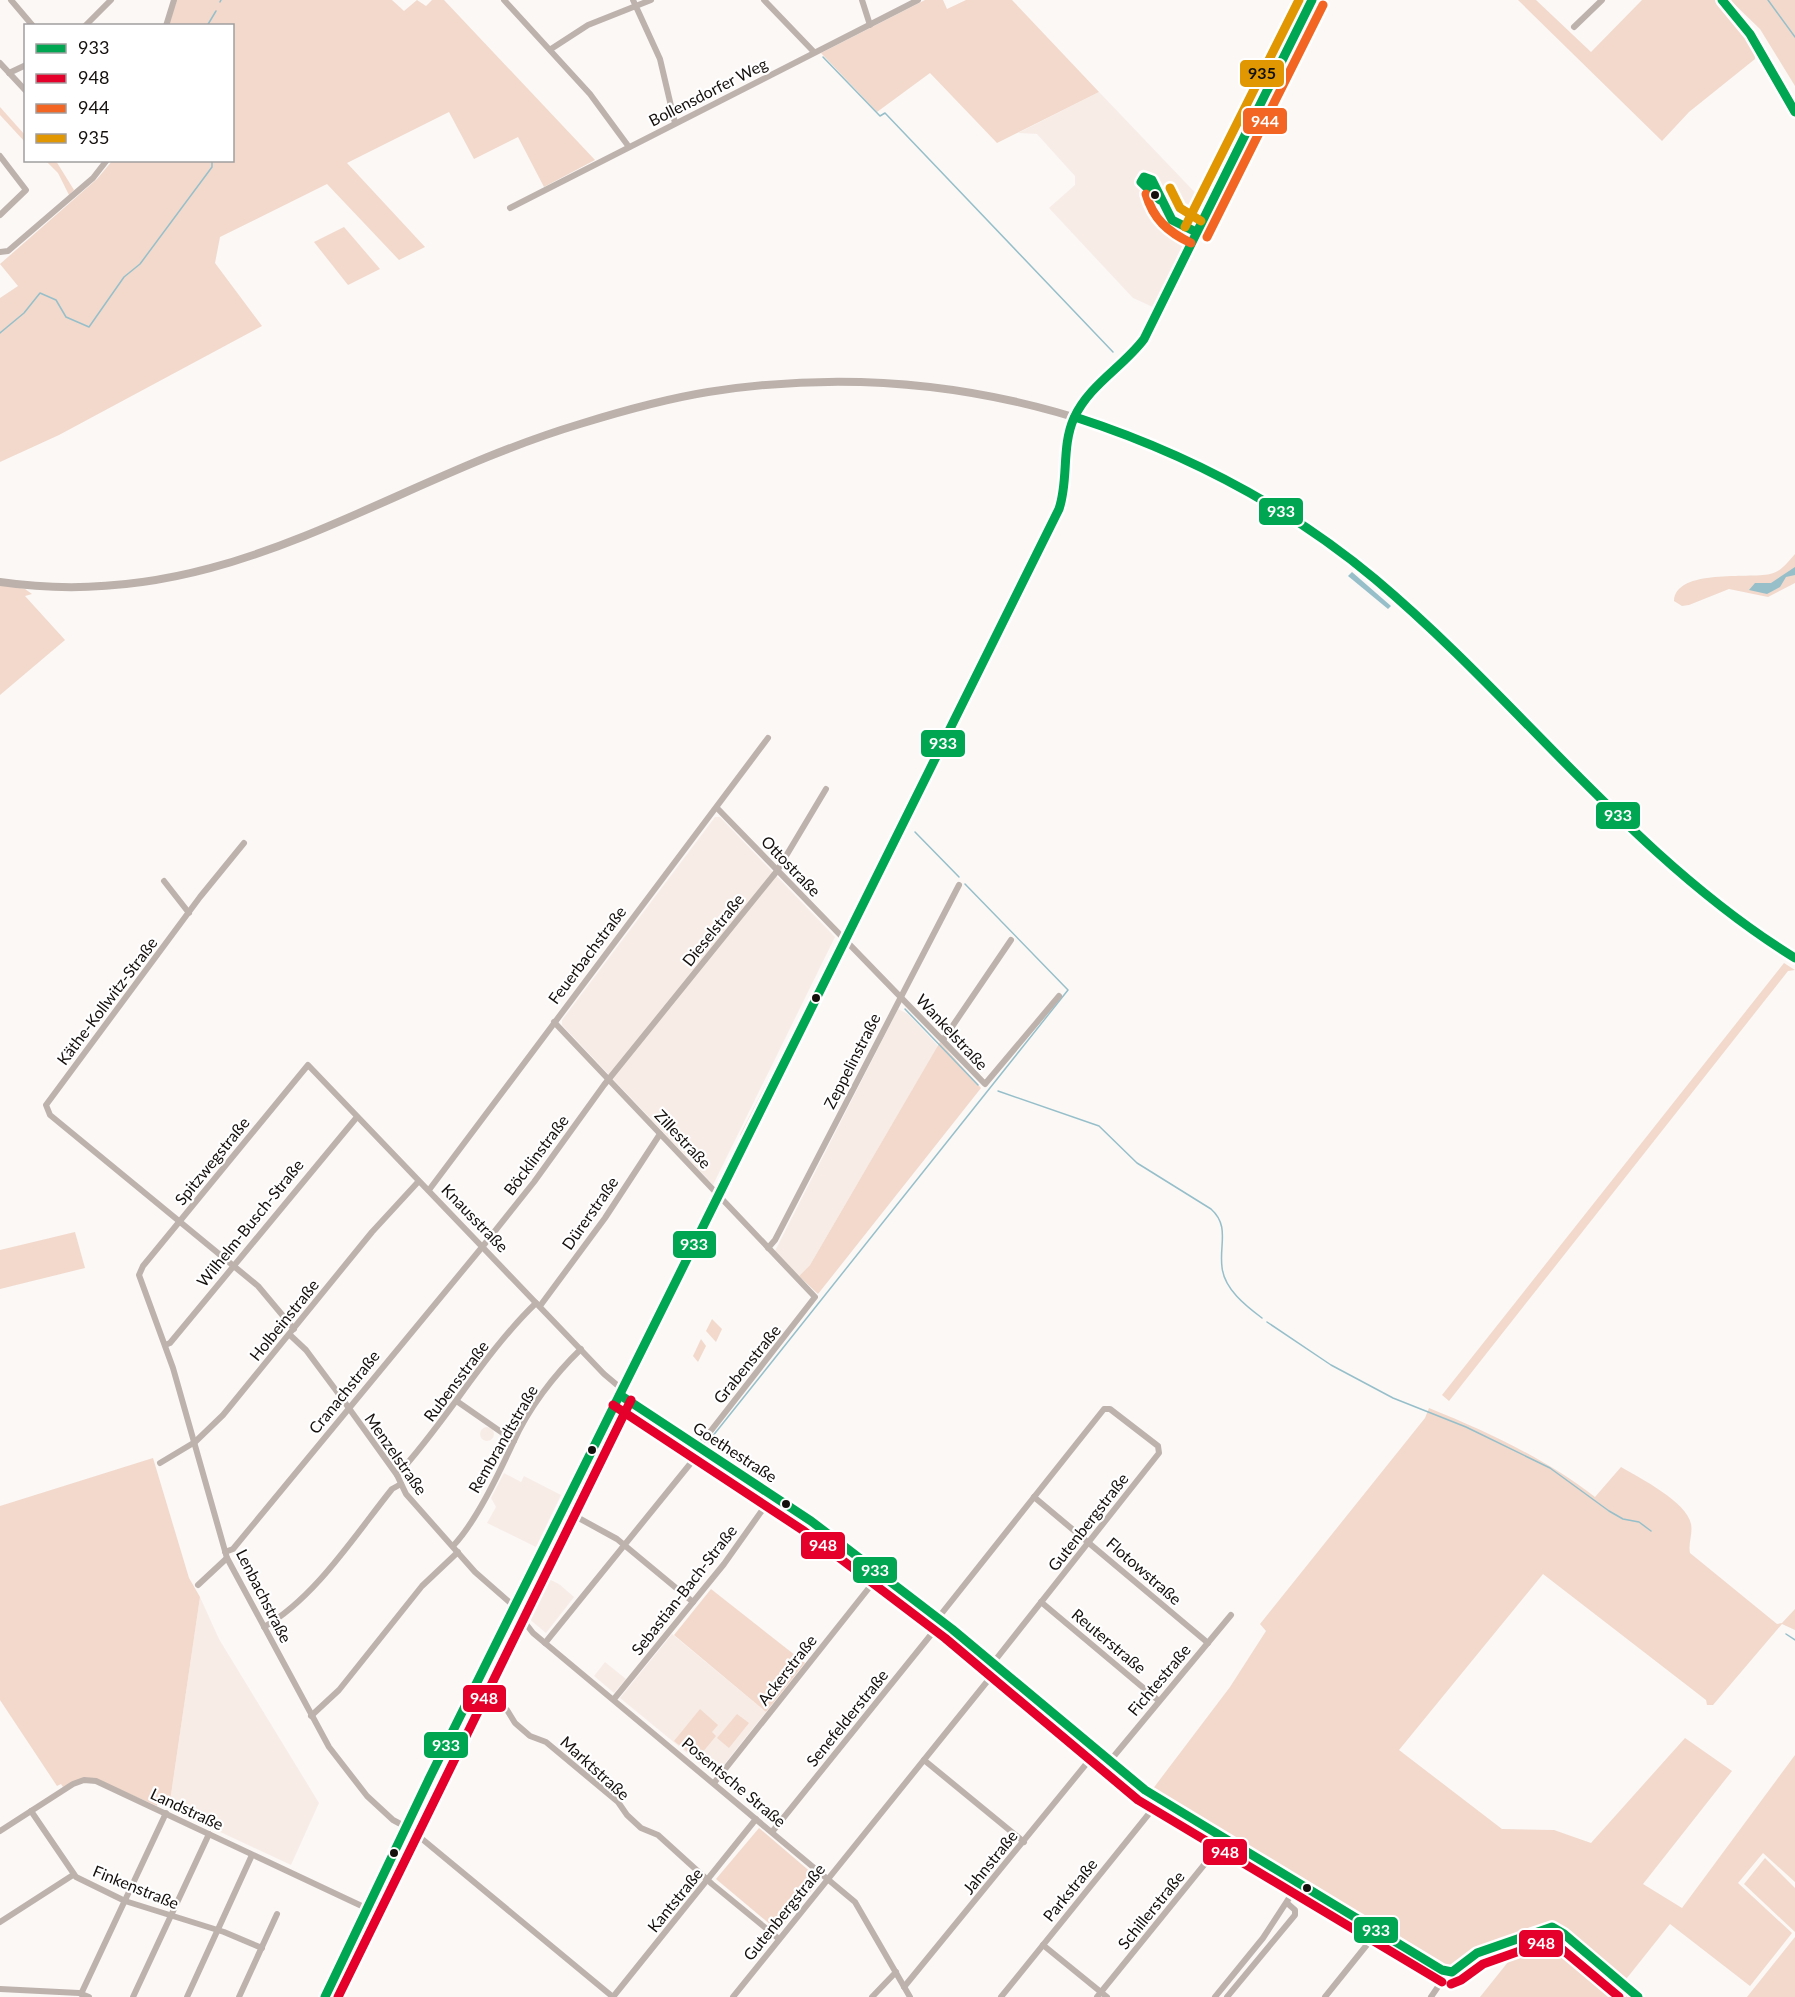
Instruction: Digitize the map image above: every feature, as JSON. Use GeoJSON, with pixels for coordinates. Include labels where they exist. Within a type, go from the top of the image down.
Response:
{"type":"FeatureCollection","features":[{"type":"Feature","properties":{"kind":"main road"},"geometry":{"type":"LineString","coordinates":[[326,1997],[381,1876],[1059,509],[1066,487],[1067,436],[1075,417],[1089,391],[1129,360],[1144,339],[1312,0]]}},
{"type":"Feature","properties":{"kind":"main road"},"geometry":{"type":"LineString","coordinates":[[1722,0],[1750,34],[1795,112]]}},
{"type":"Feature","properties":{"kind":"main road"},"geometry":{"type":"LineString","coordinates":[[0,582],[43,588],[104,587],[159,581],[198,572],[326,529],[559,430],[638,407],[707,392],[771,385],[878,384],[958,391],[1075,417],[1183,457],[1257,495],[1342,553],[1426,624],[1656,851],[1716,902],[1795,958]]}},
{"type":"Feature","properties":{"kind":"main road","name":"Goethestraße"},"geometry":{"type":"LineString","coordinates":[[622,1392],[773,1495],[880,1574],[940,1620],[1096,1752],[1160,1800],[1448,1972]]}},
{"type":"Feature","properties":{"kind":"main road"},"geometry":{"type":"LineString","coordinates":[[1448,1972],[1455,1970],[1477,1953],[1552,1927],[1564,1934],[1638,1997]]}},
{"type":"Feature","properties":{"kind":"street"},"geometry":{"type":"LineString","coordinates":[[11,0],[31,24]]}},
{"type":"Feature","properties":{"kind":"street"},"geometry":{"type":"LineString","coordinates":[[87,24],[111,0]]}},
{"type":"Feature","properties":{"kind":"street"},"geometry":{"type":"LineString","coordinates":[[167,24],[174,0]]}},
{"type":"Feature","properties":{"kind":"street"},"geometry":{"type":"LineString","coordinates":[[504,0],[609,117],[629,147]]}},
{"type":"Feature","properties":{"kind":"street"},"geometry":{"type":"LineString","coordinates":[[550,50],[588,25],[634,2],[651,0]]}},
{"type":"Feature","properties":{"kind":"street"},"geometry":{"type":"LineString","coordinates":[[764,0],[814,52]]}},
{"type":"Feature","properties":{"kind":"street"},"geometry":{"type":"LineString","coordinates":[[862,0],[870,25]]}},
{"type":"Feature","properties":{"kind":"street","name":"Bollensdorfer Weg"},"geometry":{"type":"LineString","coordinates":[[510,208],[918,0]]}},
{"type":"Feature","properties":{"kind":"street"},"geometry":{"type":"LineString","coordinates":[[1574,27],[1599,1]]}},
{"type":"Feature","properties":{"kind":"street"},"geometry":{"type":"LineString","coordinates":[[634,2],[660,59],[675,123]]}},
{"type":"Feature","properties":{"kind":"street"},"geometry":{"type":"LineString","coordinates":[[0,63],[24,89]]}},
{"type":"Feature","properties":{"kind":"street"},"geometry":{"type":"LineString","coordinates":[[9,73],[24,66]]}},
{"type":"Feature","properties":{"kind":"street"},"geometry":{"type":"LineString","coordinates":[[0,156],[26,188],[24,194],[0,215]]}},
{"type":"Feature","properties":{"kind":"street"},"geometry":{"type":"LineString","coordinates":[[1,252],[8,251],[93,178],[105,162]]}},
{"type":"Feature","properties":{"kind":"street","name":"Feuerbachstraße"},"geometry":{"type":"LineString","coordinates":[[429,1190],[768,738]]}},
{"type":"Feature","properties":{"kind":"street","name":"Dieselstraße"},"geometry":{"type":"LineString","coordinates":[[609,1079],[777,871],[826,789]]}},
{"type":"Feature","properties":{"kind":"street","name":"Ottostraße"},"geometry":{"type":"LineString","coordinates":[[717,808],[846,941]]}},
{"type":"Feature","properties":{"kind":"street","name":"Käthe-Kollwitz-Straße"},"geometry":{"type":"LineString","coordinates":[[46,1106],[189,913],[244,843]]}},
{"type":"Feature","properties":{"kind":"street"},"geometry":{"type":"LineString","coordinates":[[164,880],[189,913]]}},
{"type":"Feature","properties":{"kind":"street","name":"Zeppelinstraße"},"geometry":{"type":"LineString","coordinates":[[768,1248],[775,1240],[959,885]]}},
{"type":"Feature","properties":{"kind":"street"},"geometry":{"type":"LineString","coordinates":[[943,1040],[1011,940]]}},
{"type":"Feature","properties":{"kind":"street","name":"Wankelstraße"},"geometry":{"type":"LineString","coordinates":[[846,941],[984,1084],[1059,996]]}},
{"type":"Feature","properties":{"kind":"street","name":"Zillestraße"},"geometry":{"type":"LineString","coordinates":[[554,1022],[816,1300]]}},
{"type":"Feature","properties":{"kind":"street","name":"Knausstraße"},"geometry":{"type":"LineString","coordinates":[[308,1065],[622,1392]]}},
{"type":"Feature","properties":{"kind":"street","name":"Spitzwegstraße"},"geometry":{"type":"LineString","coordinates":[[139,1275],[308,1065]]}},
{"type":"Feature","properties":{"kind":"street","name":"Böcklinstraße"},"geometry":{"type":"LineString","coordinates":[[483,1246],[609,1079]]}},
{"type":"Feature","properties":{"kind":"street","name":"Menzelstraße"},"geometry":{"type":"LineString","coordinates":[[46,1106],[50,1115],[263,1291],[397,1474],[411,1500],[493,1590],[514,1609]]}},
{"type":"Feature","properties":{"kind":"street","name":"Wilhelm-Busch-Straße"},"geometry":{"type":"LineString","coordinates":[[165,1345],[170,1343],[357,1117]]}},
{"type":"Feature","properties":{"kind":"street","name":"Dürerstraße"},"geometry":{"type":"LineString","coordinates":[[538,1304],[605,1218],[660,1134]]}},
{"type":"Feature","properties":{"kind":"street","name":"Holbeinstraße"},"geometry":{"type":"LineString","coordinates":[[160,1463],[195,1442],[223,1415],[387,1215],[418,1182]]}},
{"type":"Feature","properties":{"kind":"street","name":"Cranachstraße"},"geometry":{"type":"LineString","coordinates":[[198,1586],[233,1549],[483,1246]]}},
{"type":"Feature","properties":{"kind":"street","name":"Lenbachstraße"},"geometry":{"type":"LineString","coordinates":[[139,1275],[165,1345],[226,1555],[311,1716],[354,1781],[381,1810],[406,1827],[613,1997]]}},
{"type":"Feature","properties":{"kind":"street","name":"Grabenstraße"},"geometry":{"type":"LineString","coordinates":[[546,1643],[816,1300]]}},
{"type":"Feature","properties":{"kind":"street","name":"Rubensstraße"},"geometry":{"type":"LineString","coordinates":[[397,1474],[428,1441],[510,1331],[538,1304]]}},
{"type":"Feature","properties":{"kind":"street","name":"Rembrandtstraße"},"geometry":{"type":"LineString","coordinates":[[311,1716],[339,1690],[422,1586],[455,1549],[489,1491],[514,1441],[541,1397],[580,1349]]}},
{"type":"Feature","properties":{"kind":"street"},"geometry":{"type":"LineString","coordinates":[[458,1402],[514,1441]]}},
{"type":"Feature","properties":{"kind":"street","name":"Senefelderstraße"},"geometry":{"type":"LineString","coordinates":[[772,1832],[1034,1497],[1107,1408]]}},
{"type":"Feature","properties":{"kind":"street","name":"Gutenbergstraße"},"geometry":{"type":"LineString","coordinates":[[734,1997],[924,1760],[1041,1602],[1160,1450],[1107,1408]]}},
{"type":"Feature","properties":{"kind":"street"},"geometry":{"type":"LineString","coordinates":[[264,1627],[281,1617],[304,1597],[392,1489],[401,1484]]}},
{"type":"Feature","properties":{"kind":"street","name":"Sebastian-Bach-Straße"},"geometry":{"type":"LineString","coordinates":[[614,1700],[744,1538],[773,1495]]}},
{"type":"Feature","properties":{"kind":"street","name":"Flotowstraße"},"geometry":{"type":"LineString","coordinates":[[1034,1497],[1208,1643]]}},
{"type":"Feature","properties":{"kind":"street"},"geometry":{"type":"LineString","coordinates":[[564,1510],[624,1545],[693,1602]]}},
{"type":"Feature","properties":{"kind":"street","name":"Ackerstraße"},"geometry":{"type":"LineString","coordinates":[[714,1783],[880,1574]]}},
{"type":"Feature","properties":{"kind":"street","name":"Reuterstraße"},"geometry":{"type":"LineString","coordinates":[[1041,1602],[1159,1701]]}},
{"type":"Feature","properties":{"kind":"street","name":"Posentsche Straße"},"geometry":{"type":"LineString","coordinates":[[514,1609],[546,1643],[855,1902],[910,1997]]}},
{"type":"Feature","properties":{"kind":"street","name":"Fichtestraße"},"geometry":{"type":"LineString","coordinates":[[1109,1762],[1231,1615]]}},
{"type":"Feature","properties":{"kind":"street","name":"Marktstraße"},"geometry":{"type":"LineString","coordinates":[[477,1686],[507,1710],[515,1723],[534,1738],[546,1742],[618,1802],[627,1815],[641,1828],[658,1835],[708,1881],[779,1939]]}},
{"type":"Feature","properties":{"kind":"street","name":"Jahnstraße"},"geometry":{"type":"LineString","coordinates":[[904,1988],[1096,1752]]}},
{"type":"Feature","properties":{"kind":"street"},"geometry":{"type":"LineString","coordinates":[[924,1760],[1024,1842]]}},
{"type":"Feature","properties":{"kind":"street","name":"Landstraße"},"geometry":{"type":"LineString","coordinates":[[0,1831],[73,1784],[90,1780],[166,1813],[366,1908]]}},
{"type":"Feature","properties":{"kind":"street","name":"Parkstraße"},"geometry":{"type":"LineString","coordinates":[[1001,1997],[1160,1800]]}},
{"type":"Feature","properties":{"kind":"street","name":"Finkenstraße"},"geometry":{"type":"LineString","coordinates":[[31,1811],[73,1875],[125,1901],[218,1931],[262,1948]]}},
{"type":"Feature","properties":{"kind":"street"},"geometry":{"type":"LineString","coordinates":[[81,1994],[166,1813]]}},
{"type":"Feature","properties":{"kind":"street","name":"Kantstraße"},"geometry":{"type":"LineString","coordinates":[[613,1997],[756,1819]]}},
{"type":"Feature","properties":{"kind":"street"},"geometry":{"type":"LineString","coordinates":[[133,1997],[209,1834]]}},
{"type":"Feature","properties":{"kind":"street","name":"Schillerstraße"},"geometry":{"type":"LineString","coordinates":[[1099,1994],[1225,1839]]}},
{"type":"Feature","properties":{"kind":"street"},"geometry":{"type":"LineString","coordinates":[[187,1997],[252,1855]]}},
{"type":"Feature","properties":{"kind":"street"},"geometry":{"type":"LineString","coordinates":[[0,1922],[73,1875]]}},
{"type":"Feature","properties":{"kind":"street"},"geometry":{"type":"LineString","coordinates":[[1215,1997],[1263,1938],[1299,1883]]}},
{"type":"Feature","properties":{"kind":"street"},"geometry":{"type":"LineString","coordinates":[[1227,1997],[1295,1915],[1295,1910],[1287,1903]]}},
{"type":"Feature","properties":{"kind":"street"},"geometry":{"type":"LineString","coordinates":[[239,1997],[277,1914]]}},
{"type":"Feature","properties":{"kind":"street"},"geometry":{"type":"LineString","coordinates":[[1325,1997],[1378,1931]]}},
{"type":"Feature","properties":{"kind":"street"},"geometry":{"type":"LineString","coordinates":[[1043,1945],[1099,1994],[1107,1997]]}},
{"type":"Feature","properties":{"kind":"street"},"geometry":{"type":"LineString","coordinates":[[872,1997],[896,1972]]}},
{"type":"Feature","properties":{"kind":"street"},"geometry":{"type":"LineString","coordinates":[[1431,1997],[1448,1972]]}},
{"type":"Feature","properties":{"kind":"street"},"geometry":{"type":"LineString","coordinates":[[0,1989],[81,1994],[89,1997]]}},
{"type":"Feature","properties":{"kind":"shaded area"},"geometry":{"type":"Polygon","coordinates":[[[176,0],[392,0],[404,11],[417,0],[426,6],[432,0],[444,0],[595,160],[544,187],[518,137],[474,159],[449,112],[347,163],[425,247],[399,260],[327,184],[220,237],[215,263],[262,326],[59,435],[0,462],[0,298],[18,286],[0,264],[97,179],[111,162],[234,162],[234,24],[169,24],[176,0]]]}},
{"type":"Feature","properties":{"kind":"shaded area"},"geometry":{"type":"Polygon","coordinates":[[[925,0],[943,0],[947,9],[966,0],[1012,0],[1099,92],[997,143],[930,73],[877,112],[821,53],[925,0]]]}},
{"type":"Feature","properties":{"kind":"shaded area"},"geometry":{"type":"Polygon","coordinates":[[[1518,0],[1536,0],[1591,52],[1642,0],[1716,0],[1747,35],[1755,59],[1689,112],[1662,141],[1518,0]]]}},
{"type":"Feature","properties":{"kind":"shaded area"},"geometry":{"type":"Polygon","coordinates":[[[1730,0],[1795,0],[1795,86],[1760,29],[1730,0]]]}},
{"type":"Feature","properties":{"kind":"shaded area"},"geometry":{"type":"Polygon","coordinates":[[[1099,92],[1205,203],[1157,309],[1133,298],[1049,208],[1075,185],[1075,176],[1037,134],[1018,133],[1099,92]]]}},
{"type":"Feature","properties":{"kind":"shaded area"},"geometry":{"type":"Polygon","coordinates":[[[0,107],[24,134],[24,141],[0,115],[0,107]]]}},
{"type":"Feature","properties":{"kind":"shaded area"},"geometry":{"type":"Polygon","coordinates":[[[47,162],[57,162],[74,190],[69,195],[58,173],[47,162]]]}},
{"type":"Feature","properties":{"kind":"shaded area"},"geometry":{"type":"Polygon","coordinates":[[[1174,202],[1199,215],[1190,223],[1175,220],[1167,204],[1174,202]]]}},
{"type":"Feature","properties":{"kind":"shaded area"},"geometry":{"type":"Polygon","coordinates":[[[344,227],[380,269],[348,285],[314,242],[344,227]]]}},
{"type":"Feature","properties":{"kind":"shaded area"},"geometry":{"type":"Polygon","coordinates":[[[1795,554],[1795,583],[1768,597],[1729,589],[1689,605],[1682,606],[1674,601],[1678,591],[1687,584],[1715,577],[1774,573],[1795,554]]]}},
{"type":"Feature","properties":{"kind":"shaded area"},"geometry":{"type":"Polygon","coordinates":[[[0,584],[25,589],[32,594],[25,596],[65,640],[0,695],[0,584]]]}},
{"type":"Feature","properties":{"kind":"shaded area"},"geometry":{"type":"Polygon","coordinates":[[[715,817],[720,817],[835,937],[713,1185],[562,1025],[562,1020],[715,817]]]}},
{"type":"Feature","properties":{"kind":"shaded area"},"geometry":{"type":"Polygon","coordinates":[[[1784,963],[1795,970],[1788,971],[1449,1401],[1442,1395],[1784,963]]]}},
{"type":"Feature","properties":{"kind":"shaded area"},"geometry":{"type":"Polygon","coordinates":[[[898,1009],[908,1014],[938,1046],[810,1265],[799,1276],[775,1251],[898,1009]]]}},
{"type":"Feature","properties":{"kind":"shaded area"},"geometry":{"type":"Polygon","coordinates":[[[940,1042],[981,1088],[818,1294],[799,1276],[810,1265],[940,1042]]]}},
{"type":"Feature","properties":{"kind":"shaded area"},"geometry":{"type":"Polygon","coordinates":[[[768,1080],[772,1085],[745,1138],[740,1135],[768,1080]]]}},
{"type":"Feature","properties":{"kind":"shaded area"},"geometry":{"type":"Polygon","coordinates":[[[75,1232],[85,1268],[0,1289],[0,1250],[75,1232]]]}},
{"type":"Feature","properties":{"kind":"shaded area"},"geometry":{"type":"Polygon","coordinates":[[[712,1319],[722,1329],[716,1342],[706,1331],[712,1319]]]}},
{"type":"Feature","properties":{"kind":"shaded area"},"geometry":{"type":"Polygon","coordinates":[[[701,1339],[706,1346],[698,1362],[693,1356],[701,1339]]]}},
{"type":"Feature","properties":{"kind":"shaded area"},"geometry":{"type":"Polygon","coordinates":[[[1429,1408],[1536,1458],[1595,1497],[1621,1467],[1662,1491],[1681,1507],[1691,1524],[1690,1553],[1777,1624],[1782,1623],[1795,1609],[1795,1630],[1782,1624],[1713,1705],[1707,1705],[1706,1700],[1543,1574],[1399,1750],[1502,1829],[1554,1830],[1591,1843],[1685,1738],[1732,1771],[1643,1884],[1682,1908],[1795,1755],[1795,1882],[1763,1853],[1738,1883],[1792,1933],[1750,1986],[1670,1924],[1619,1988],[1630,1997],[1480,1997],[1512,1957],[1480,1948],[1451,1970],[1152,1790],[1230,1687],[1266,1631],[1260,1624],[1425,1418],[1429,1408]]]}},
{"type":"Feature","properties":{"kind":"shaded area"},"geometry":{"type":"Polygon","coordinates":[[[487,1427],[492,1429],[494,1434],[492,1439],[487,1441],[482,1439],[480,1434],[482,1429],[487,1427]]]}},
{"type":"Feature","properties":{"kind":"shaded area"},"geometry":{"type":"Polygon","coordinates":[[[153,1458],[189,1578],[200,1597],[169,1808],[158,1802],[157,1806],[98,1780],[63,1787],[61,1784],[57,1786],[0,1700],[0,1506],[153,1458]]]}},
{"type":"Feature","properties":{"kind":"shaded area"},"geometry":{"type":"Polygon","coordinates":[[[504,1473],[521,1482],[524,1476],[561,1495],[536,1547],[487,1523],[496,1507],[491,1498],[504,1473]]]}},
{"type":"Feature","properties":{"kind":"shaded area"},"geometry":{"type":"Polygon","coordinates":[[[541,1575],[559,1584],[574,1597],[546,1633],[527,1617],[531,1611],[525,1607],[541,1575]]]}},
{"type":"Feature","properties":{"kind":"shaded area"},"geometry":{"type":"Polygon","coordinates":[[[711,1589],[805,1663],[766,1712],[674,1635],[711,1589]]]}},
{"type":"Feature","properties":{"kind":"shaded area"},"geometry":{"type":"Polygon","coordinates":[[[200,1597],[219,1639],[319,1803],[291,1865],[169,1808],[200,1597]]]}},
{"type":"Feature","properties":{"kind":"shaded area"},"geometry":{"type":"Polygon","coordinates":[[[672,1634],[766,1712],[715,1776],[620,1698],[672,1634]]]}},
{"type":"Feature","properties":{"kind":"shaded area"},"geometry":{"type":"Polygon","coordinates":[[[605,1662],[626,1679],[614,1693],[594,1676],[605,1662]]]}},
{"type":"Feature","properties":{"kind":"shaded area"},"geometry":{"type":"Polygon","coordinates":[[[700,1709],[718,1725],[712,1732],[716,1736],[697,1759],[674,1741],[700,1709]]]}},
{"type":"Feature","properties":{"kind":"shaded area"},"geometry":{"type":"Polygon","coordinates":[[[737,1714],[749,1723],[729,1748],[717,1738],[737,1714]]]}},
{"type":"Feature","properties":{"kind":"shaded area"},"geometry":{"type":"Polygon","coordinates":[[[759,1828],[820,1880],[778,1931],[716,1879],[759,1828]]]}},
{"type":"Feature","properties":{"kind":"shaded area"},"geometry":{"type":"Polygon","coordinates":[[[1765,1858],[1795,1888],[1795,1932],[1744,1884],[1765,1858]]]}},
{"type":"Feature","properties":{"kind":"shaded area"},"geometry":{"type":"Polygon","coordinates":[[[1795,1937],[1795,1997],[1747,1997],[1795,1937]]]}},
{"type":"Feature","properties":{"kind":"water"},"geometry":{"type":"Polygon","coordinates":[[[1795,567],[1795,575],[1786,577],[1780,587],[1767,594],[1749,590],[1755,583],[1771,583],[1795,567]]]}},
{"type":"Feature","properties":{"kind":"water"},"geometry":{"type":"Polygon","coordinates":[[[1352,572],[1391,606],[1388,609],[1348,576],[1352,572]]]}},
{"type":"Feature","properties":{"kind":"waterway"},"geometry":{"type":"LineString","coordinates":[[1768,0],[1795,37]]}},
{"type":"Feature","properties":{"kind":"waterway"},"geometry":{"type":"LineString","coordinates":[[208,24],[216,11]]}},
{"type":"Feature","properties":{"kind":"waterway"},"geometry":{"type":"LineString","coordinates":[[823,57],[880,116],[885,113],[1113,352]]}},
{"type":"Feature","properties":{"kind":"waterway"},"geometry":{"type":"LineString","coordinates":[[0,333],[24,313],[40,293],[56,300],[66,317],[89,327],[124,277],[140,264],[212,167],[212,162]]}},
{"type":"Feature","properties":{"kind":"waterway"},"geometry":{"type":"LineString","coordinates":[[915,832],[959,877]]}},
{"type":"Feature","properties":{"kind":"waterway"},"geometry":{"type":"LineString","coordinates":[[708,1442],[1068,990],[965,884]]}},
{"type":"Feature","properties":{"kind":"waterway"},"geometry":{"type":"LineString","coordinates":[[905,1009],[978,1085]]}},
{"type":"Feature","properties":{"kind":"waterway"},"geometry":{"type":"LineString","coordinates":[[998,1091],[1099,1126],[1137,1163],[1211,1209],[1217,1215],[1222,1229],[1221,1259],[1227,1283],[1231,1290],[1262,1318]]}},
{"type":"Feature","properties":{"kind":"waterway"},"geometry":{"type":"LineString","coordinates":[[1267,1322],[1331,1365],[1393,1398],[1466,1427],[1550,1468],[1609,1511],[1623,1519],[1639,1522],[1651,1531]]}},
{"type":"Feature","properties":{"kind":"waterway"},"geometry":{"type":"LineString","coordinates":[[1786,1634],[1795,1640]]}},
{"type":"Feature","properties":{"kind":"transit line","name":"935"},"geometry":{"type":"LineString","coordinates":[[1185,227],[1299,0]]}},
{"type":"Feature","properties":{"kind":"transit line","name":"933"},"geometry":{"type":"LineString","coordinates":[[325,1997],[429,1779],[1059,509],[1064,487],[1068,440],[1074,418],[1088,396],[1144,339],[1312,0]]}},
{"type":"Feature","properties":{"kind":"transit line","name":"933"},"geometry":{"type":"LineString","coordinates":[[1722,0],[1750,34],[1795,112]]}},
{"type":"Feature","properties":{"kind":"transit line","name":"944"},"geometry":{"type":"LineString","coordinates":[[1207,237],[1323,5]]}},
{"type":"Feature","properties":{"kind":"transit line","name":"933"},"geometry":{"type":"LineString","coordinates":[[1160,200],[1141,182],[1144,177],[1152,180],[1172,220],[1196,232]]}},
{"type":"Feature","properties":{"kind":"transit line","name":"935"},"geometry":{"type":"LineString","coordinates":[[1170,188],[1180,208],[1201,221]]}},
{"type":"Feature","properties":{"kind":"transit line","name":"944"},"geometry":{"type":"LineString","coordinates":[[1146,194],[1153,211],[1162,224],[1191,243]]}},
{"type":"Feature","properties":{"kind":"transit line","name":"933"},"geometry":{"type":"LineString","coordinates":[[1075,417],[1156,447],[1233,483],[1270,504],[1341,552],[1428,626],[1629,826],[1681,874],[1736,918],[1795,958]]}},
{"type":"Feature","properties":{"kind":"transit line","name":"933"},"geometry":{"type":"LineString","coordinates":[[620,1395],[811,1521],[952,1629],[1145,1790],[1442,1970],[1452,1972],[1477,1953],[1552,1927],[1564,1934],[1638,1997]]}},
{"type":"Feature","properties":{"kind":"transit line","name":"948"},"geometry":{"type":"LineString","coordinates":[[338,1997],[631,1400]]}},
{"type":"Feature","properties":{"kind":"transit line","name":"948"},"geometry":{"type":"LineString","coordinates":[[613,1405],[804,1531],[945,1638],[1138,1800],[1442,1982]]}},
{"type":"Feature","properties":{"kind":"transit line","name":"948"},"geometry":{"type":"LineString","coordinates":[[1451,1984],[1461,1980],[1483,1964],[1551,1940],[1619,1997]]}}]}
